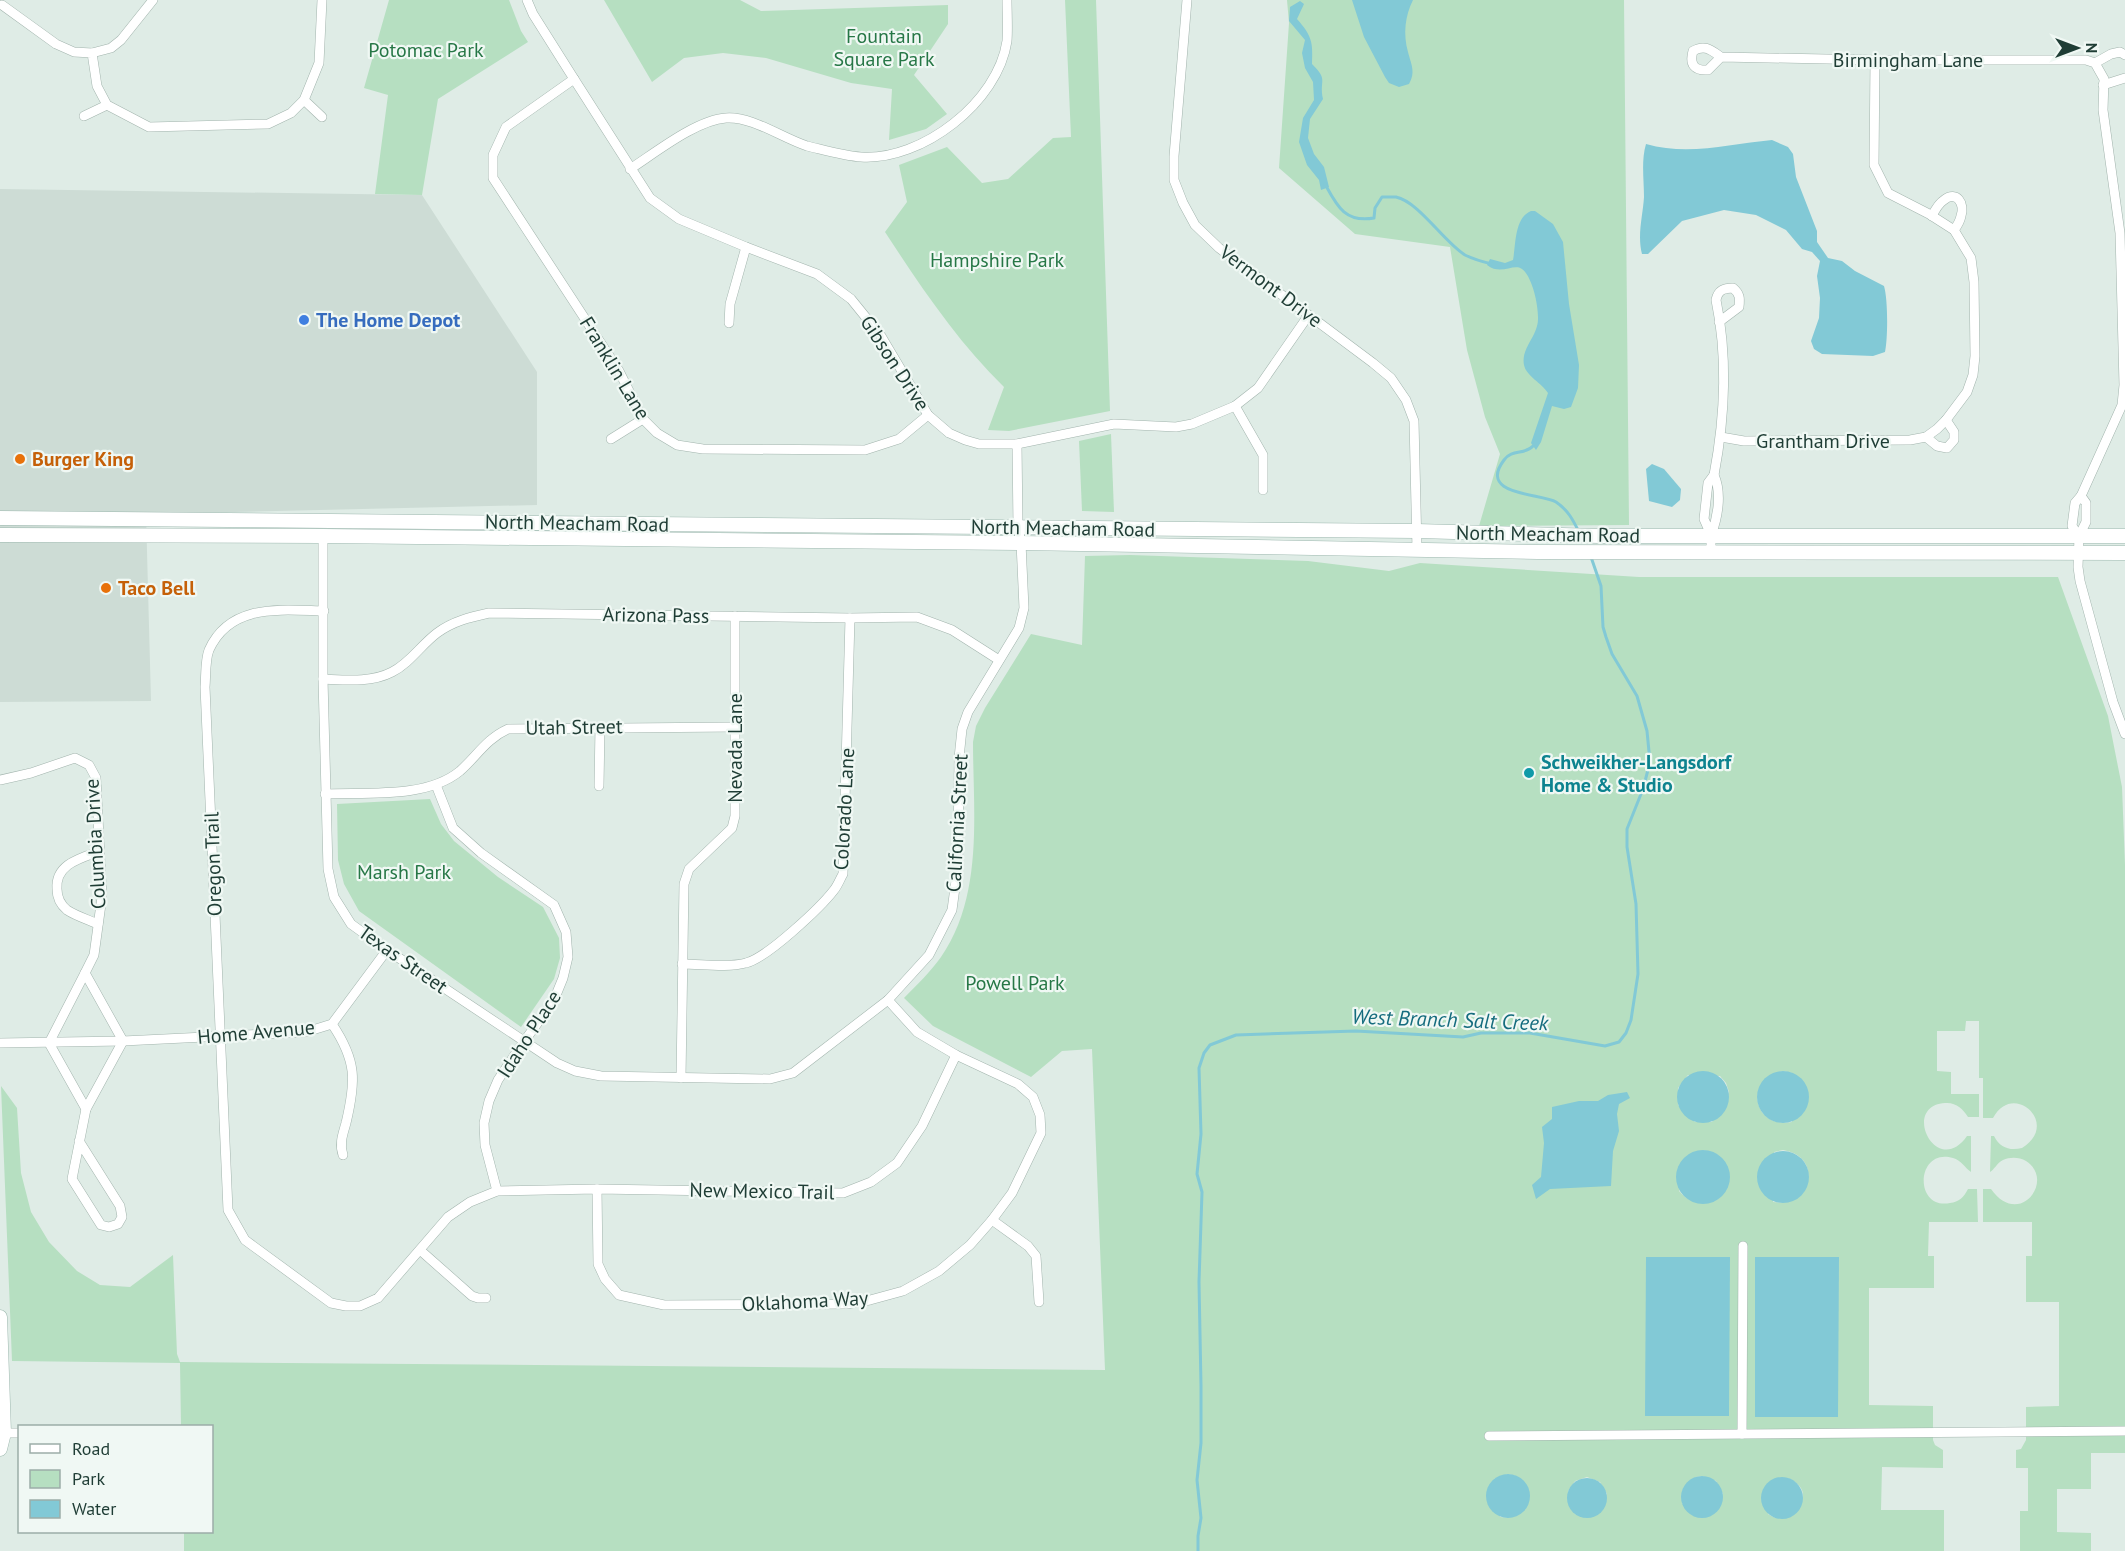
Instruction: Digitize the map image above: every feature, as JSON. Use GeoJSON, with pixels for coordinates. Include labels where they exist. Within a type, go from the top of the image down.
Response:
{"type":"FeatureCollection","features":[{"type":"Feature","properties":{"kind":"main road","name":"North Meacham Road"},"geometry":{"type":"LineString","coordinates":[[0,518],[1417,531],[1562,536],[2125,536]]}},
{"type":"Feature","properties":{"kind":"main road","name":"North Meacham Road"},"geometry":{"type":"LineString","coordinates":[[0,535],[1022,543],[1569,552],[2125,553]]}},
{"type":"Feature","properties":{"kind":"main road"},"geometry":{"type":"LineString","coordinates":[[0,1317],[2,1433],[0,1449]]}},
{"type":"Feature","properties":{"kind":"street"},"geometry":{"type":"LineString","coordinates":[[2,4],[56,44],[74,52],[92,53],[111,48],[121,40],[153,0]]}},
{"type":"Feature","properties":{"kind":"street"},"geometry":{"type":"LineString","coordinates":[[92,53],[97,86],[107,105],[149,127],[268,124],[291,113],[304,100],[319,63],[322,0]]}},
{"type":"Feature","properties":{"kind":"street","name":"Gibson Drive"},"geometry":{"type":"LineString","coordinates":[[527,0],[533,14],[650,198],[679,219],[817,274],[851,299],[881,336],[928,415],[949,433],[965,440],[979,444],[1017,444],[1114,423],[1176,427],[1192,424],[1235,406],[1258,388],[1308,316]]}},
{"type":"Feature","properties":{"kind":"street"},"geometry":{"type":"LineString","coordinates":[[630,169],[702,123],[727,117],[750,122],[806,145],[861,158],[895,154],[931,140],[974,106],[997,72],[1007,42],[1007,0]]}},
{"type":"Feature","properties":{"kind":"street","name":"Vermont Drive"},"geometry":{"type":"LineString","coordinates":[[1187,0],[1174,156],[1174,180],[1183,203],[1195,225],[1219,248],[1373,363],[1391,378],[1406,400],[1414,421],[1417,549]]}},
{"type":"Feature","properties":{"kind":"street","name":"Birmingham Lane"},"geometry":{"type":"LineString","coordinates":[[1721,57],[2085,60],[2094,63],[2111,54],[2120,52],[2125,55]]}},
{"type":"Feature","properties":{"kind":"street"},"geometry":{"type":"LineString","coordinates":[[1875,60],[1874,165],[1888,193],[1954,230],[1971,258],[1974,282],[1973,375],[1967,392],[1946,420],[1926,437]]}},
{"type":"Feature","properties":{"kind":"street"},"geometry":{"type":"LineString","coordinates":[[2094,63],[2100,70],[2103,85],[2103,110],[2122,255],[2124,384],[2122,405],[2081,496],[2075,503],[2072,526],[2079,536],[2080,581],[2113,702],[2125,734]]}},
{"type":"Feature","properties":{"kind":"street"},"geometry":{"type":"LineString","coordinates":[[2103,85],[2125,78]]}},
{"type":"Feature","properties":{"kind":"street","name":"Franklin Lane"},"geometry":{"type":"LineString","coordinates":[[574,79],[506,127],[494,155],[494,178],[619,371],[643,419],[657,433],[677,445],[703,449],[865,450],[899,439],[928,415]]}},
{"type":"Feature","properties":{"kind":"street"},"geometry":{"type":"LineString","coordinates":[[304,100],[322,117]]}},
{"type":"Feature","properties":{"kind":"street"},"geometry":{"type":"LineString","coordinates":[[84,116],[107,105]]}},
{"type":"Feature","properties":{"kind":"street"},"geometry":{"type":"LineString","coordinates":[[1932,216],[1947,197],[1954,196],[1959,199],[1962,205],[1962,215],[1954,230]]}},
{"type":"Feature","properties":{"kind":"street"},"geometry":{"type":"LineString","coordinates":[[729,323],[730,304],[746,247]]}},
{"type":"Feature","properties":{"kind":"street"},"geometry":{"type":"LineString","coordinates":[[1711,535],[1704,519],[1708,483],[1714,475],[1721,437],[1725,398],[1719,322]]}},
{"type":"Feature","properties":{"kind":"street"},"geometry":{"type":"LineString","coordinates":[[1235,406],[1263,455],[1263,490]]}},
{"type":"Feature","properties":{"kind":"street"},"geometry":{"type":"LineString","coordinates":[[611,439],[643,419]]}},
{"type":"Feature","properties":{"kind":"street","name":"Grantham Drive"},"geometry":{"type":"LineString","coordinates":[[1721,437],[1755,441],[1901,441],[1926,437],[1937,446],[1947,448],[1954,440],[1954,432],[1946,420]]}},
{"type":"Feature","properties":{"kind":"street","name":"California Street"},"geometry":{"type":"LineString","coordinates":[[681,1078],[770,1079],[793,1073],[888,1000],[929,955],[952,910],[958,865],[959,758],[962,729],[968,712],[1019,628],[1024,608],[1022,543],[1017,527],[1017,444]]}},
{"type":"Feature","properties":{"kind":"street"},"geometry":{"type":"LineString","coordinates":[[1711,552],[1711,535],[1717,519],[1718,483],[1714,475]]}},
{"type":"Feature","properties":{"kind":"street","name":"Texas Street"},"geometry":{"type":"LineString","coordinates":[[323,536],[323,679],[328,869],[334,897],[351,924],[557,1063],[575,1071],[601,1076],[681,1078]]}},
{"type":"Feature","properties":{"kind":"street","name":"Oregon Trail"},"geometry":{"type":"LineString","coordinates":[[324,611],[275,610],[242,615],[220,631],[208,652],[205,687],[228,1210],[245,1240],[331,1303],[360,1306],[378,1298],[420,1250]]}},
{"type":"Feature","properties":{"kind":"street","name":"Arizona Pass"},"geometry":{"type":"LineString","coordinates":[[323,679],[360,681],[390,673],[411,659],[438,633],[462,619],[489,613],[917,617],[952,630],[999,660]]}},
{"type":"Feature","properties":{"kind":"street","name":"Nevada Lane"},"geometry":{"type":"LineString","coordinates":[[681,1078],[684,885],[688,869],[732,828],[735,816],[735,615]]}},
{"type":"Feature","properties":{"kind":"street","name":"Colorado Lane"},"geometry":{"type":"LineString","coordinates":[[682,963],[734,965],[748,963],[764,954],[797,927],[835,889],[843,874],[850,618]]}},
{"type":"Feature","properties":{"kind":"street"},"geometry":{"type":"LineString","coordinates":[[599,786],[600,726]]}},
{"type":"Feature","properties":{"kind":"street","name":"Utah Street"},"geometry":{"type":"LineString","coordinates":[[325,794],[414,791],[436,785],[459,772],[494,736],[508,729],[735,726]]}},
{"type":"Feature","properties":{"kind":"street","name":"Columbia Drive"},"geometry":{"type":"LineString","coordinates":[[0,780],[31,773],[75,758],[89,765],[96,778],[102,897],[94,955],[49,1043]]}},
{"type":"Feature","properties":{"kind":"street","name":"Idaho Place"},"geometry":{"type":"LineString","coordinates":[[436,785],[453,828],[481,853],[554,905],[566,932],[568,957],[554,1000],[498,1080],[489,1101],[484,1122],[485,1145],[496,1191]]}},
{"type":"Feature","properties":{"kind":"street"},"geometry":{"type":"LineString","coordinates":[[99,924],[64,907],[58,897],[57,885],[60,873],[68,864],[100,851]]}},
{"type":"Feature","properties":{"kind":"street","name":"Home Avenue"},"geometry":{"type":"LineString","coordinates":[[0,1043],[123,1041],[306,1032],[332,1024],[387,950]]}},
{"type":"Feature","properties":{"kind":"street"},"geometry":{"type":"LineString","coordinates":[[80,1141],[120,1206],[122,1217],[118,1224],[110,1227],[101,1225],[72,1179],[86,1109],[123,1041],[85,973]]}},
{"type":"Feature","properties":{"kind":"street"},"geometry":{"type":"LineString","coordinates":[[888,1000],[917,1032],[956,1055]]}},
{"type":"Feature","properties":{"kind":"street"},"geometry":{"type":"LineString","coordinates":[[332,1024],[345,1043],[353,1070],[353,1094],[340,1146],[342,1155]]}},
{"type":"Feature","properties":{"kind":"street"},"geometry":{"type":"LineString","coordinates":[[49,1043],[86,1109]]}},
{"type":"Feature","properties":{"kind":"street","name":"Oklahoma Way"},"geometry":{"type":"LineString","coordinates":[[597,1189],[597,1264],[605,1279],[619,1295],[664,1305],[847,1304],[903,1291],[939,1271],[970,1245],[992,1220],[1012,1193],[1041,1133],[1040,1114],[1033,1097],[1018,1084],[956,1055]]}},
{"type":"Feature","properties":{"kind":"street","name":"New Mexico Trail"},"geometry":{"type":"LineString","coordinates":[[496,1191],[597,1189],[843,1193],[871,1182],[897,1163],[922,1126],[956,1055]]}},
{"type":"Feature","properties":{"kind":"street"},"geometry":{"type":"LineString","coordinates":[[486,1298],[472,1296],[420,1250],[448,1217],[470,1202],[496,1191]]}},
{"type":"Feature","properties":{"kind":"street"},"geometry":{"type":"LineString","coordinates":[[992,1220],[1028,1246],[1035,1256],[1039,1302]]}},
{"type":"Feature","properties":{"kind":"street"},"geometry":{"type":"LineString","coordinates":[[1742,1434],[1743,1246]]}},
{"type":"Feature","properties":{"kind":"street"},"geometry":{"type":"LineString","coordinates":[[1489,1436],[2125,1431]]}},
{"type":"Feature","properties":{"kind":"street"},"geometry":{"type":"LineString","coordinates":[[2,1433],[18,1433]]}},
{"type":"Feature","properties":{"kind":"shaded area"},"geometry":{"type":"Polygon","coordinates":[[[0,189],[422,195],[537,372],[537,505],[146,514],[151,701],[0,702],[0,189]]]}},
{"type":"Feature","properties":{"kind":"green space","name":"Potomac Park"},"geometry":{"type":"Polygon","coordinates":[[[389,0],[509,0],[521,31],[528,42],[438,99],[422,195],[375,194],[388,95],[364,88],[389,0]]]}},
{"type":"Feature","properties":{"kind":"green space","name":"Fountain Square Park"},"geometry":{"type":"Polygon","coordinates":[[[604,0],[740,0],[761,11],[948,5],[948,24],[914,75],[947,114],[926,129],[889,140],[892,89],[851,83],[766,58],[723,53],[684,58],[652,82],[604,0]]]}},
{"type":"Feature","properties":{"kind":"green space","name":"Hampshire Park"},"geometry":{"type":"Polygon","coordinates":[[[1065,0],[1096,0],[1110,411],[1009,431],[988,430],[1004,387],[955,332],[885,232],[907,202],[899,165],[947,147],[982,183],[1008,179],[1053,138],[1071,137],[1065,0]]]}},
{"type":"Feature","properties":{"kind":"green space"},"geometry":{"type":"Polygon","coordinates":[[[1287,0],[1624,0],[1629,525],[1479,526],[1500,454],[1485,417],[1467,350],[1450,247],[1355,234],[1279,168],[1289,23],[1287,0]]]}},
{"type":"Feature","properties":{"kind":"green space"},"geometry":{"type":"Polygon","coordinates":[[[1111,434],[1114,512],[1082,511],[1079,441],[1111,434]]]}},
{"type":"Feature","properties":{"kind":"green space","name":"Powell Park"},"geometry":{"type":"Polygon","coordinates":[[[1130,555],[1308,561],[1389,571],[1420,563],[1639,577],[2058,577],[2108,716],[2122,787],[2125,865],[2125,1453],[2091,1453],[2091,1489],[2057,1489],[2057,1532],[2091,1533],[2091,1551],[2020,1551],[2020,1511],[2028,1511],[2028,1468],[2016,1468],[2016,1450],[2021,1449],[2026,1440],[2026,1407],[2059,1406],[2059,1302],[2026,1302],[2026,1256],[2032,1256],[2032,1222],[1983,1222],[1983,1189],[1991,1189],[2002,1200],[2012,1204],[2022,1203],[2035,1189],[2037,1179],[2034,1169],[2026,1161],[2017,1158],[2003,1160],[1990,1172],[1991,1136],[1994,1136],[2006,1148],[2018,1149],[2033,1138],[2037,1128],[2030,1110],[2021,1104],[2011,1103],[2002,1107],[1993,1118],[1983,1118],[1983,1078],[1979,1078],[1979,1021],[1966,1021],[1965,1031],[1937,1031],[1937,1071],[1951,1072],[1951,1094],[1979,1094],[1979,1117],[1968,1117],[1959,1107],[1945,1103],[1932,1107],[1925,1115],[1924,1126],[1928,1137],[1935,1145],[1945,1149],[1956,1147],[1967,1136],[1971,1136],[1971,1172],[1956,1159],[1941,1157],[1932,1161],[1926,1169],[1924,1179],[1925,1189],[1938,1203],[1956,1202],[1968,1189],[1977,1189],[1978,1222],[1929,1222],[1928,1256],[1934,1256],[1934,1288],[1869,1288],[1869,1405],[1933,1406],[1933,1440],[1935,1445],[1943,1450],[1943,1468],[1882,1467],[1881,1510],[1944,1510],[1944,1551],[184,1551],[184,1533],[213,1533],[213,1425],[181,1425],[180,1363],[12,1361],[1,1086],[17,1108],[21,1173],[31,1212],[49,1242],[77,1271],[100,1285],[130,1287],[173,1255],[177,1354],[180,1362],[1105,1370],[1092,1049],[1062,1051],[1031,1077],[933,1026],[904,998],[941,957],[955,933],[964,907],[973,852],[973,742],[976,726],[985,708],[1031,634],[1082,645],[1085,556],[1130,555]],[[1783,1071],[1771,1075],[1762,1083],[1758,1092],[1761,1111],[1768,1118],[1779,1122],[1792,1122],[1792,1073],[1783,1071]],[[1688,1075],[1678,1088],[1678,1105],[1695,1122],[1712,1122],[1729,1092],[1720,1076],[1688,1075]],[[1703,1150],[1679,1191],[1692,1201],[1718,1199],[1728,1185],[1718,1155],[1703,1150]],[[1783,1150],[1774,1152],[1773,1202],[1786,1202],[1803,1190],[1808,1181],[1808,1171],[1804,1162],[1796,1154],[1783,1150]],[[1508,1474],[1494,1479],[1500,1517],[1511,1517],[1520,1513],[1526,1507],[1529,1499],[1525,1484],[1518,1477],[1508,1474]],[[1702,1476],[1696,1477],[1682,1491],[1682,1504],[1723,1494],[1716,1481],[1702,1476]],[[1587,1477],[1575,1481],[1568,1491],[1575,1514],[1587,1518],[1607,1494],[1600,1482],[1587,1477]],[[1788,1478],[1768,1514],[1775,1518],[1788,1518],[1801,1502],[1803,1492],[1801,1487],[1788,1478]]]}},
{"type":"Feature","properties":{"kind":"green space","name":"Marsh Park"},"geometry":{"type":"Polygon","coordinates":[[[430,799],[441,824],[454,841],[498,877],[543,907],[559,938],[560,958],[554,979],[521,1027],[359,911],[344,884],[338,860],[337,804],[430,799]]]}},
{"type":"Feature","properties":{"kind":"water"},"geometry":{"type":"Polygon","coordinates":[[[1352,0],[1413,0],[1408,12],[1405,32],[1413,72],[1409,84],[1399,87],[1389,83],[1364,37],[1352,0]]]}},
{"type":"Feature","properties":{"kind":"water"},"geometry":{"type":"Polygon","coordinates":[[[1300,1],[1304,4],[1297,19],[1309,35],[1312,45],[1312,64],[1322,77],[1323,99],[1310,119],[1308,138],[1314,154],[1324,167],[1329,187],[1321,190],[1319,180],[1307,165],[1299,142],[1303,118],[1314,100],[1313,82],[1305,68],[1302,53],[1305,40],[1289,21],[1290,7],[1300,1]]]}},
{"type":"Feature","properties":{"kind":"water"},"geometry":{"type":"Polygon","coordinates":[[[1772,140],[1788,147],[1793,154],[1796,177],[1817,231],[1817,242],[1828,258],[1842,261],[1855,271],[1884,286],[1887,319],[1885,352],[1873,356],[1822,354],[1814,349],[1811,341],[1819,318],[1820,298],[1817,276],[1820,261],[1812,252],[1802,249],[1786,230],[1756,215],[1724,210],[1682,221],[1648,254],[1642,254],[1640,232],[1646,144],[1693,149],[1772,140]]]}},
{"type":"Feature","properties":{"kind":"water"},"geometry":{"type":"Polygon","coordinates":[[[1531,211],[1535,211],[1553,224],[1563,242],[1569,304],[1579,365],[1578,388],[1571,407],[1564,409],[1552,406],[1541,442],[1536,450],[1531,443],[1548,393],[1528,373],[1524,365],[1524,354],[1538,320],[1535,296],[1530,279],[1522,269],[1515,267],[1502,270],[1487,265],[1490,259],[1505,263],[1513,260],[1521,220],[1531,211]]]}},
{"type":"Feature","properties":{"kind":"water"},"geometry":{"type":"Polygon","coordinates":[[[1652,464],[1664,469],[1681,489],[1680,500],[1672,507],[1649,501],[1646,469],[1652,464]]]}},
{"type":"Feature","properties":{"kind":"water"},"geometry":{"type":"Polygon","coordinates":[[[1698,1071],[1708,1071],[1722,1078],[1729,1097],[1722,1116],[1708,1123],[1698,1123],[1688,1119],[1681,1112],[1677,1102],[1677,1092],[1681,1082],[1688,1075],[1698,1071]]]}},
{"type":"Feature","properties":{"kind":"water"},"geometry":{"type":"Polygon","coordinates":[[[1783,1071],[1797,1075],[1805,1083],[1809,1097],[1805,1111],[1797,1119],[1783,1123],[1769,1119],[1761,1111],[1757,1097],[1761,1083],[1769,1075],[1783,1071]]]}},
{"type":"Feature","properties":{"kind":"water"},"geometry":{"type":"Polygon","coordinates":[[[1627,1092],[1630,1098],[1619,1104],[1617,1114],[1619,1131],[1613,1151],[1611,1186],[1550,1189],[1536,1199],[1532,1185],[1541,1177],[1544,1143],[1542,1127],[1552,1119],[1552,1107],[1579,1101],[1598,1101],[1608,1095],[1627,1092]]]}},
{"type":"Feature","properties":{"kind":"water"},"geometry":{"type":"Polygon","coordinates":[[[1703,1150],[1713,1152],[1722,1158],[1728,1167],[1730,1177],[1728,1187],[1722,1196],[1713,1202],[1703,1204],[1693,1202],[1684,1196],[1678,1187],[1676,1177],[1678,1167],[1684,1158],[1693,1152],[1703,1150]]]}},
{"type":"Feature","properties":{"kind":"water"},"geometry":{"type":"Polygon","coordinates":[[[1778,1151],[1788,1151],[1802,1158],[1809,1177],[1802,1196],[1788,1203],[1778,1203],[1768,1199],[1761,1192],[1757,1182],[1757,1172],[1761,1162],[1768,1155],[1778,1151]]]}},
{"type":"Feature","properties":{"kind":"water"},"geometry":{"type":"Polygon","coordinates":[[[1646,1257],[1730,1257],[1729,1416],[1645,1416],[1646,1257]]]}},
{"type":"Feature","properties":{"kind":"water"},"geometry":{"type":"Polygon","coordinates":[[[1755,1257],[1839,1257],[1838,1417],[1755,1417],[1755,1257]]]}},
{"type":"Feature","properties":{"kind":"water"},"geometry":{"type":"Polygon","coordinates":[[[1508,1474],[1523,1481],[1530,1496],[1523,1511],[1508,1518],[1493,1511],[1486,1496],[1493,1481],[1508,1474]]]}},
{"type":"Feature","properties":{"kind":"water"},"geometry":{"type":"Polygon","coordinates":[[[1702,1476],[1710,1477],[1717,1482],[1722,1489],[1722,1505],[1717,1512],[1710,1517],[1702,1518],[1694,1517],[1687,1512],[1682,1505],[1681,1497],[1682,1489],[1687,1482],[1694,1477],[1702,1476]]]}},
{"type":"Feature","properties":{"kind":"water"},"geometry":{"type":"Polygon","coordinates":[[[1782,1477],[1797,1483],[1803,1498],[1797,1513],[1782,1519],[1767,1513],[1761,1498],[1767,1483],[1782,1477]]]}},
{"type":"Feature","properties":{"kind":"water"},"geometry":{"type":"Polygon","coordinates":[[[1587,1478],[1595,1479],[1601,1484],[1606,1490],[1606,1506],[1601,1512],[1595,1517],[1587,1518],[1579,1517],[1573,1512],[1568,1506],[1567,1498],[1568,1490],[1573,1484],[1579,1479],[1587,1478]]]}},
{"type":"Feature","properties":{"kind":"waterway","name":"West Branch Salt Creek"},"geometry":{"type":"LineString","coordinates":[[1325,184],[1338,206],[1356,218],[1374,218],[1375,208],[1382,197],[1396,197],[1405,200],[1465,255],[1492,264]]}},
{"type":"Feature","properties":{"kind":"waterway","name":"West Branch Salt Creek"},"geometry":{"type":"LineString","coordinates":[[1533,446],[1507,457],[1498,472],[1499,480],[1505,487],[1514,491],[1556,502],[1567,512],[1579,532]]}},
{"type":"Feature","properties":{"kind":"waterway","name":"West Branch Salt Creek"},"geometry":{"type":"LineString","coordinates":[[1198,1551],[1201,1518],[1197,1480],[1201,1443],[1199,1282],[1202,1192],[1197,1174],[1201,1134],[1199,1068],[1204,1053],[1210,1045],[1236,1035],[1356,1031],[1463,1037],[1481,1033],[1530,1033],[1605,1046],[1619,1042],[1626,1033],[1631,1020],[1638,974],[1636,904],[1627,847],[1627,829],[1643,789],[1650,762],[1647,731],[1637,696],[1612,654],[1603,627],[1601,586],[1591,557]]}},
{"type":"Feature","properties":{"kind":"place","name":"The Home Depot"},"geometry":{"type":"Point","coordinates":[304,320]}},
{"type":"Feature","properties":{"kind":"place","name":"Burger King"},"geometry":{"type":"Point","coordinates":[20,459]}},
{"type":"Feature","properties":{"kind":"place","name":"Taco Bell"},"geometry":{"type":"Point","coordinates":[106,588]}},
{"type":"Feature","properties":{"kind":"place","name":"Schweikher-Langsdorf Home & Studio"},"geometry":{"type":"Point","coordinates":[1529,773]}}]}
